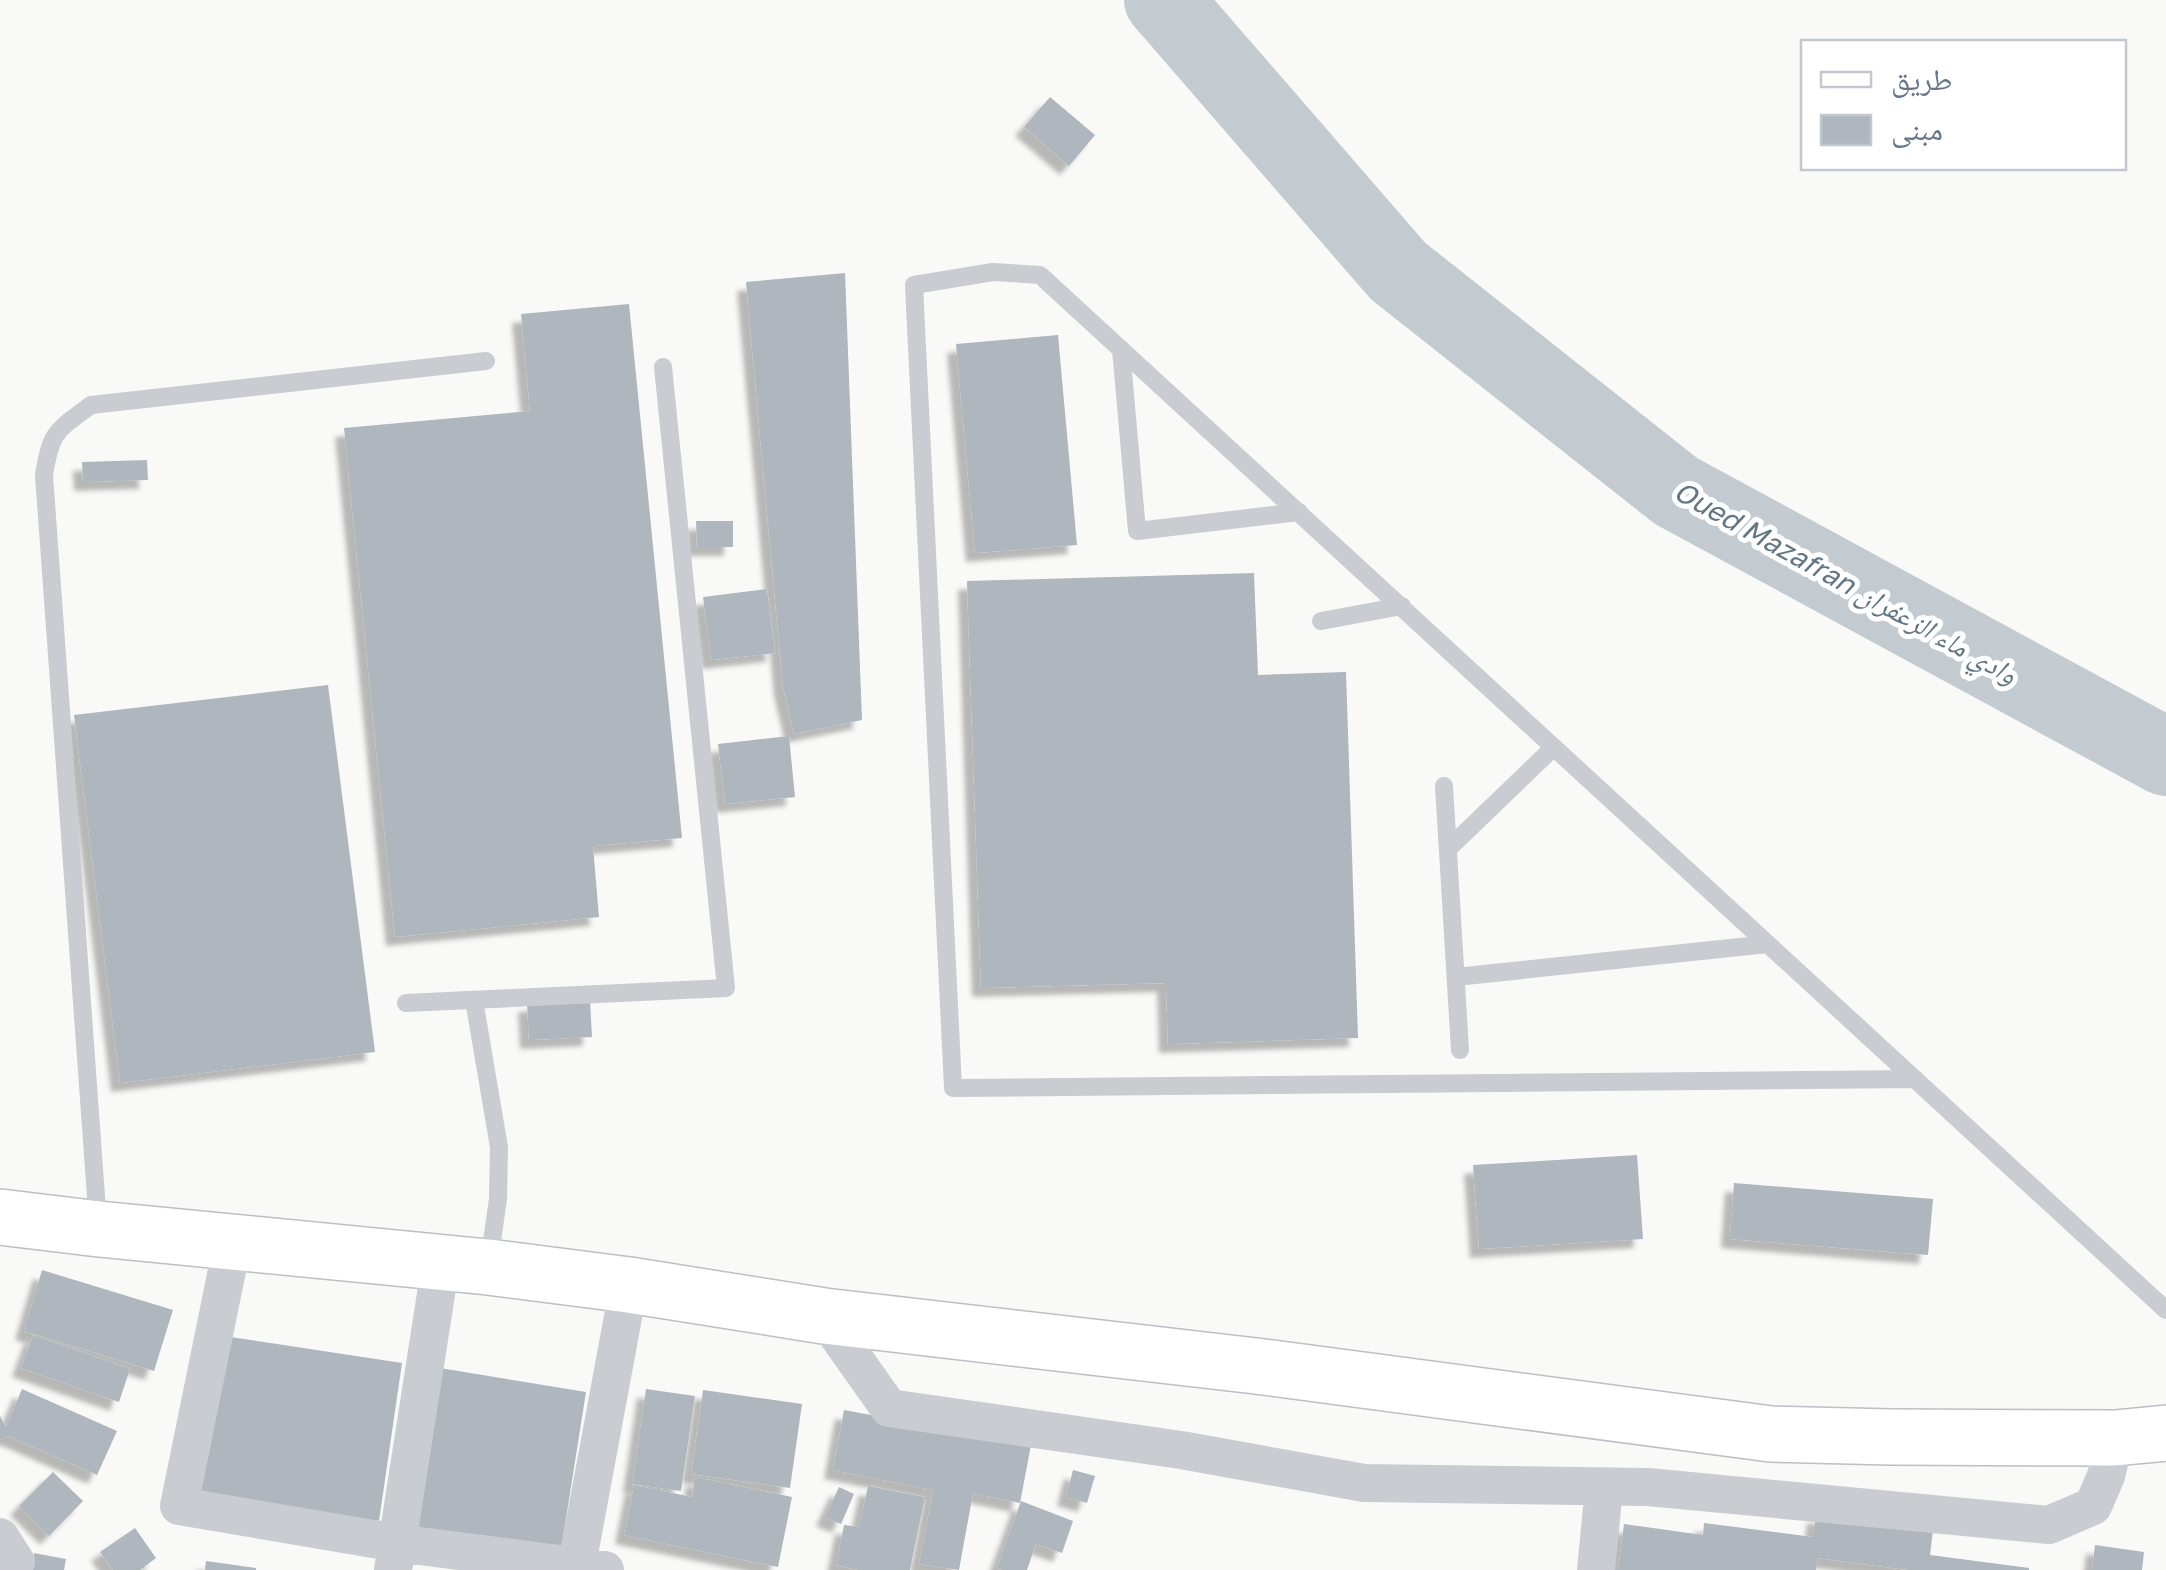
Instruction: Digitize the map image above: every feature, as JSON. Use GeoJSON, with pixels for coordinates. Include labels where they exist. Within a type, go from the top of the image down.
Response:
{"type":"FeatureCollection","features":[{"type":"Feature","properties":{"kind":"main road"},"geometry":{"type":"LineString","coordinates":[[0,1217],[465,1264],[824,1316],[1256,1366],[1771,1434],[1910,1438],[2141,1436]]}},
{"type":"Feature","properties":{"kind":"street"},"geometry":{"type":"LineString","coordinates":[[233,1241],[180,1506],[395,1556],[586,1569],[629,1285]]}},
{"type":"Feature","properties":{"kind":"street"},"geometry":{"type":"LineString","coordinates":[[395,1556],[465,1264]]}},
{"type":"Feature","properties":{"kind":"street"},"geometry":{"type":"LineString","coordinates":[[824,1316],[889,1408],[1182,1450],[1364,1483],[1648,1487],[2049,1525],[2092,1506],[2106,1476],[2141,1436]]}},
{"type":"Feature","properties":{"kind":"street"},"geometry":{"type":"LineString","coordinates":[[1596,1570],[1604,1488]]}},
{"type":"Feature","properties":{"kind":"lane"},"geometry":{"type":"LineString","coordinates":[[1915,1079],[953,1088],[914,286],[993,272],[1040,274],[1121,350],[1402,606],[2166,1310]]}},
{"type":"Feature","properties":{"kind":"lane"},"geometry":{"type":"LineString","coordinates":[[1121,350],[1137,531],[1299,512]]}},
{"type":"Feature","properties":{"kind":"lane"},"geometry":{"type":"LineString","coordinates":[[99,1229],[44,475],[49,442],[62,426],[91,405],[486,361]]}},
{"type":"Feature","properties":{"kind":"lane"},"geometry":{"type":"LineString","coordinates":[[406,1003],[726,988],[663,367]]}},
{"type":"Feature","properties":{"kind":"lane"},"geometry":{"type":"LineString","coordinates":[[1321,621],[1402,606]]}},
{"type":"Feature","properties":{"kind":"lane"},"geometry":{"type":"LineString","coordinates":[[1448,849],[1554,747]]}},
{"type":"Feature","properties":{"kind":"lane"},"geometry":{"type":"LineString","coordinates":[[1444,786],[1460,1050]]}},
{"type":"Feature","properties":{"kind":"lane"},"geometry":{"type":"LineString","coordinates":[[1456,977],[1768,944]]}},
{"type":"Feature","properties":{"kind":"lane"},"geometry":{"type":"LineString","coordinates":[[465,1264],[498,1200],[498,1148],[474,1000]]}},
{"type":"Feature","properties":{"kind":"building"},"geometry":{"type":"Polygon","coordinates":[[[1050,97],[1095,135],[1069,166],[1024,127],[1050,97]]]}},
{"type":"Feature","properties":{"kind":"building"},"geometry":{"type":"Polygon","coordinates":[[[845,273],[862,720],[794,734],[783,687],[746,282],[845,273]]]}},
{"type":"Feature","properties":{"kind":"building"},"geometry":{"type":"Polygon","coordinates":[[[629,304],[682,838],[593,846],[599,917],[395,937],[344,428],[530,411],[521,314],[629,304]]]}},
{"type":"Feature","properties":{"kind":"building"},"geometry":{"type":"Polygon","coordinates":[[[1058,335],[1077,545],[975,553],[956,344],[1058,335]]]}},
{"type":"Feature","properties":{"kind":"building"},"geometry":{"type":"Polygon","coordinates":[[[147,460],[148,480],[83,482],[82,462],[147,460]]]}},
{"type":"Feature","properties":{"kind":"building"},"geometry":{"type":"Polygon","coordinates":[[[696,521],[733,521],[733,547],[697,547],[696,521]]]}},
{"type":"Feature","properties":{"kind":"building"},"geometry":{"type":"Polygon","coordinates":[[[1254,573],[1258,675],[1346,672],[1358,1038],[1168,1044],[1166,983],[981,988],[967,581],[1254,573]]]}},
{"type":"Feature","properties":{"kind":"building"},"geometry":{"type":"Polygon","coordinates":[[[767,589],[775,653],[711,660],[703,597],[767,589]]]}},
{"type":"Feature","properties":{"kind":"building"},"geometry":{"type":"Polygon","coordinates":[[[328,685],[375,1052],[120,1083],[74,715],[328,685]]]}},
{"type":"Feature","properties":{"kind":"building"},"geometry":{"type":"Polygon","coordinates":[[[789,736],[795,797],[725,804],[718,744],[789,736]]]}},
{"type":"Feature","properties":{"kind":"building"},"geometry":{"type":"Polygon","coordinates":[[[590,1000],[592,1037],[529,1040],[527,1003],[590,1000]]]}},
{"type":"Feature","properties":{"kind":"building"},"geometry":{"type":"Polygon","coordinates":[[[1637,1155],[1643,1239],[1479,1249],[1473,1165],[1637,1155]]]}},
{"type":"Feature","properties":{"kind":"building"},"geometry":{"type":"Polygon","coordinates":[[[1734,1183],[1933,1199],[1928,1255],[1730,1239],[1734,1183]]]}},
{"type":"Feature","properties":{"kind":"building"},"geometry":{"type":"Polygon","coordinates":[[[42,1270],[173,1310],[154,1371],[24,1331],[42,1270]]]}},
{"type":"Feature","properties":{"kind":"building"},"geometry":{"type":"Polygon","coordinates":[[[33,1335],[130,1369],[119,1402],[21,1368],[33,1335]]]}},
{"type":"Feature","properties":{"kind":"building"},"geometry":{"type":"Polygon","coordinates":[[[224,1336],[402,1363],[379,1521],[201,1494],[224,1336]]]}},
{"type":"Feature","properties":{"kind":"building"},"geometry":{"type":"Polygon","coordinates":[[[440,1368],[586,1392],[561,1550],[415,1527],[440,1368]]]}},
{"type":"Feature","properties":{"kind":"building"},"geometry":{"type":"Polygon","coordinates":[[[22,1389],[117,1431],[97,1475],[9,1436],[0,1440],[0,1416],[6,1427],[22,1389]]]}},
{"type":"Feature","properties":{"kind":"building"},"geometry":{"type":"Polygon","coordinates":[[[646,1389],[695,1396],[681,1491],[632,1484],[646,1389]]]}},
{"type":"Feature","properties":{"kind":"building"},"geometry":{"type":"Polygon","coordinates":[[[703,1390],[802,1404],[790,1488],[691,1474],[703,1390]]]}},
{"type":"Feature","properties":{"kind":"building"},"geometry":{"type":"Polygon","coordinates":[[[844,1410],[1031,1445],[1020,1503],[973,1493],[959,1570],[919,1564],[933,1490],[833,1470],[844,1410]]]}},
{"type":"Feature","properties":{"kind":"building"},"geometry":{"type":"Polygon","coordinates":[[[1073,1470],[1095,1476],[1087,1503],[1066,1497],[1073,1470]]]}},
{"type":"Feature","properties":{"kind":"building"},"geometry":{"type":"Polygon","coordinates":[[[53,1472],[83,1501],[49,1536],[19,1506],[53,1472]]]}},
{"type":"Feature","properties":{"kind":"building"},"geometry":{"type":"Polygon","coordinates":[[[695,1477],[792,1497],[778,1567],[624,1535],[634,1485],[692,1497],[695,1477]]]}},
{"type":"Feature","properties":{"kind":"building"},"geometry":{"type":"Polygon","coordinates":[[[868,1486],[925,1497],[910,1570],[858,1570],[836,1565],[844,1525],[859,1527],[868,1486]]]}},
{"type":"Feature","properties":{"kind":"building"},"geometry":{"type":"Polygon","coordinates":[[[839,1487],[854,1494],[841,1524],[825,1517],[839,1487]]]}},
{"type":"Feature","properties":{"kind":"building"},"geometry":{"type":"Polygon","coordinates":[[[1021,1501],[1073,1521],[1062,1553],[1036,1544],[1027,1570],[1002,1570],[997,1568],[1021,1501]]]}},
{"type":"Feature","properties":{"kind":"building"},"geometry":{"type":"Polygon","coordinates":[[[1816,1514],[1933,1530],[1930,1555],[2029,1570],[1908,1570],[1818,1558],[1816,1570],[1618,1570],[1624,1524],[1703,1535],[1704,1523],[1813,1537],[1816,1514]]]}},
{"type":"Feature","properties":{"kind":"building"},"geometry":{"type":"Polygon","coordinates":[[[135,1528],[156,1558],[140,1570],[113,1570],[100,1552],[135,1528]]]}},
{"type":"Feature","properties":{"kind":"building"},"geometry":{"type":"Polygon","coordinates":[[[2095,1545],[2144,1552],[2142,1570],[2092,1570],[2095,1545]]]}},
{"type":"Feature","properties":{"kind":"building"},"geometry":{"type":"Polygon","coordinates":[[[34,1553],[66,1559],[64,1570],[31,1570],[34,1553]]]}},
{"type":"Feature","properties":{"kind":"building"},"geometry":{"type":"Polygon","coordinates":[[[206,1561],[256,1568],[256,1570],[205,1570],[206,1561]]]}},
{"type":"Feature","properties":{"kind":"waterway","name":"Oued Mazafran وادي ماء الزعفران"},"geometry":{"type":"LineString","coordinates":[[1163,0],[1398,271],[1676,491],[2166,757]]}}]}
